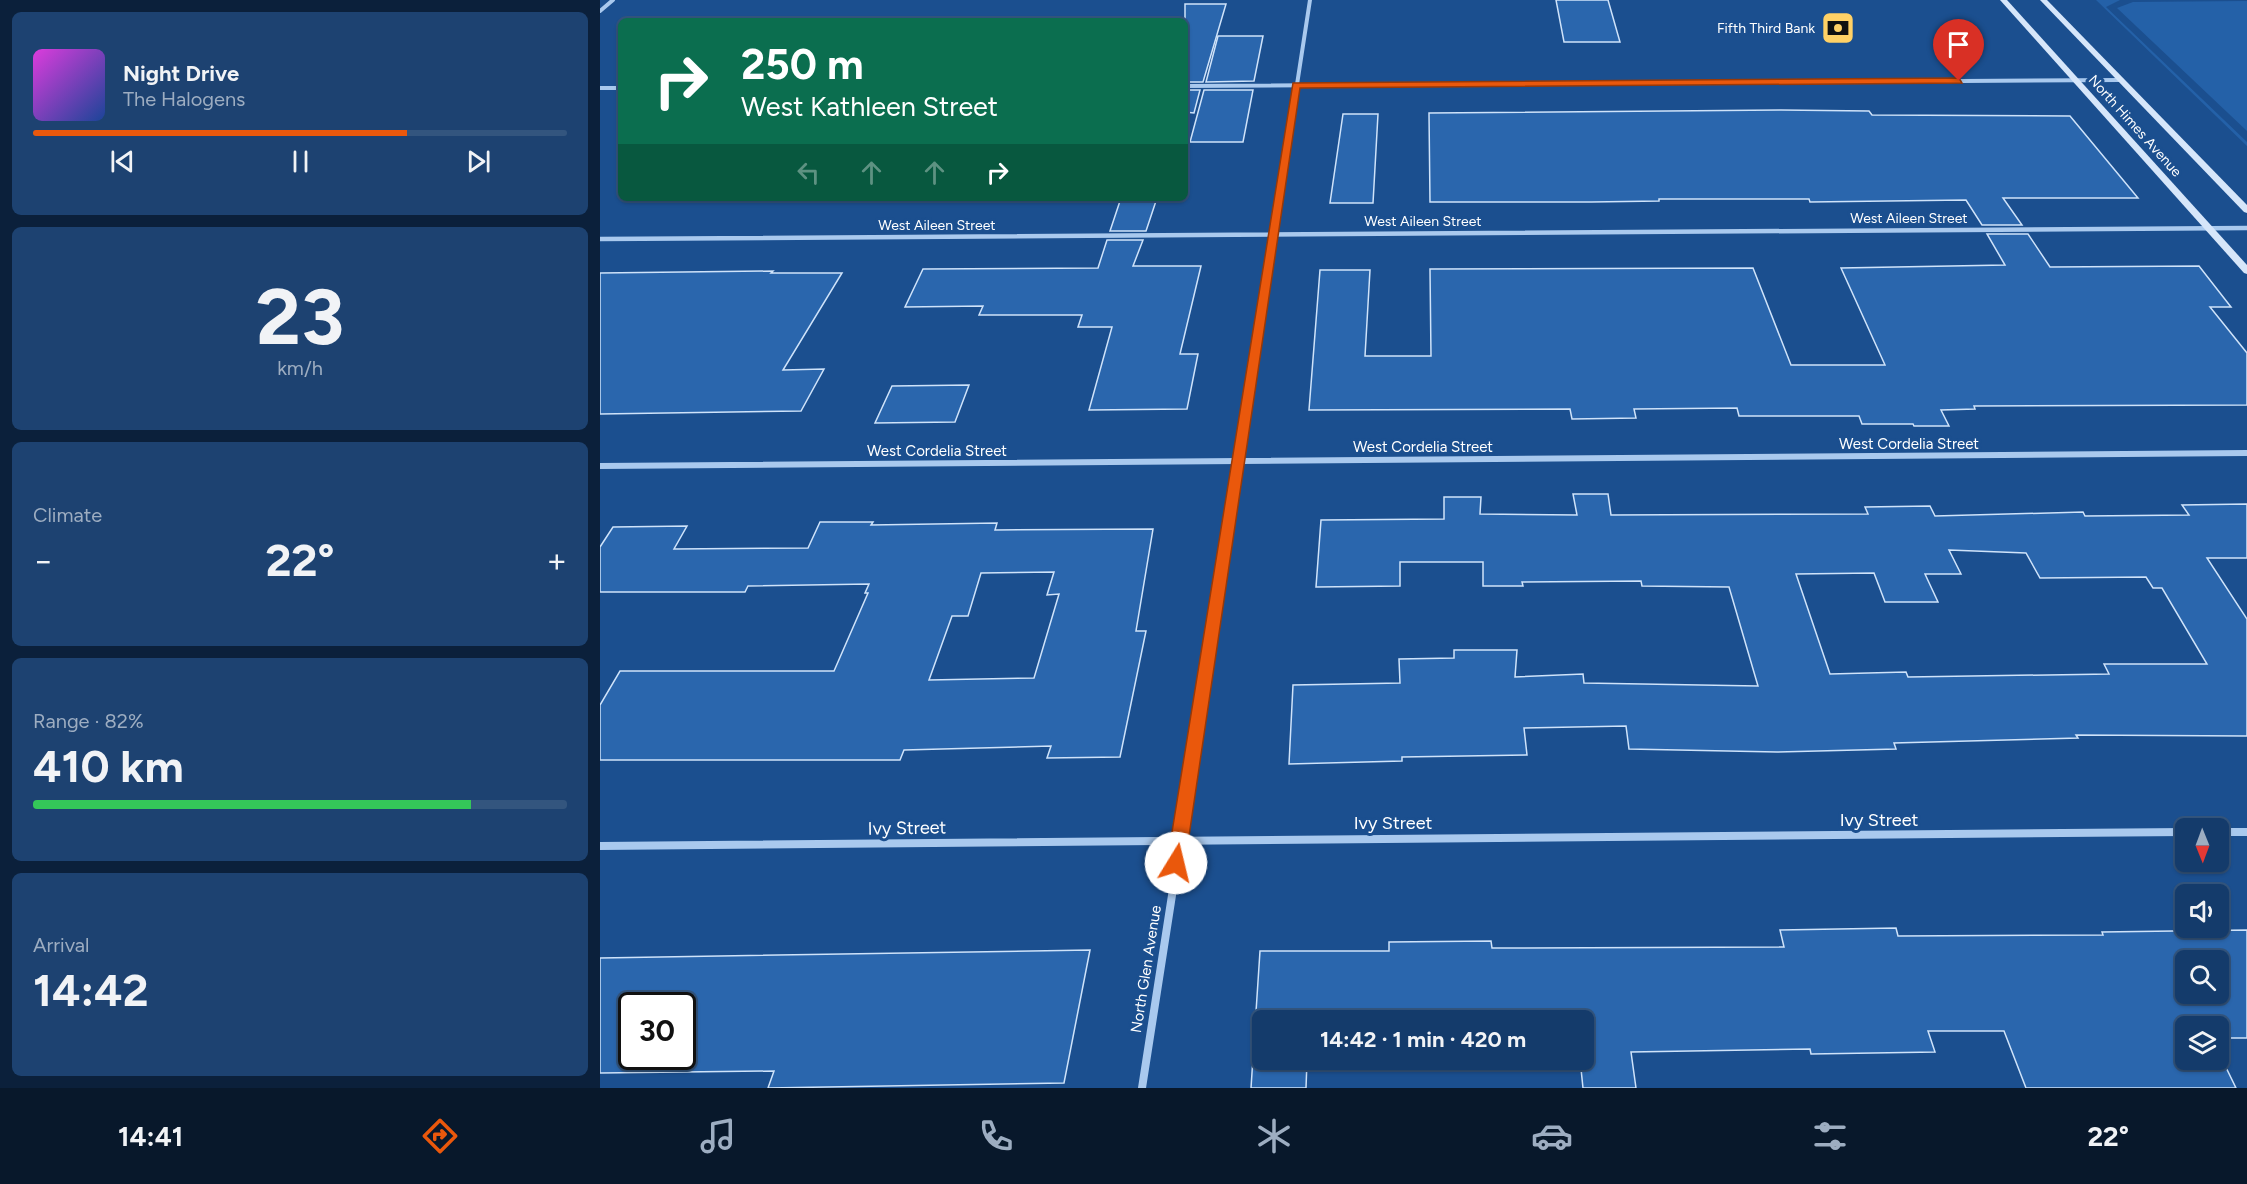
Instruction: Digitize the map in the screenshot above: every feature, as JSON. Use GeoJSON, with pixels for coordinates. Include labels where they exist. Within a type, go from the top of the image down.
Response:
{"type":"FeatureCollection","features":[{"type":"Feature","properties":{"kind":"street"},"geometry":{"type":"LineString","coordinates":[[600,10],[613,0]]}},
{"type":"Feature","properties":{"kind":"street","name":"North Glen Avenue"},"geometry":{"type":"LineString","coordinates":[[1142,1088],[1310,0]]}},
{"type":"Feature","properties":{"kind":"street","name":"North Himes Avenue"},"geometry":{"type":"LineString","coordinates":[[2003,0],[2247,271]]}},
{"type":"Feature","properties":{"kind":"street","name":"North Himes Avenue"},"geometry":{"type":"LineString","coordinates":[[2043,0],[2247,210]]}},
{"type":"Feature","properties":{"kind":"street"},"geometry":{"type":"LineString","coordinates":[[1188,86],[2120,80]]}},
{"type":"Feature","properties":{"kind":"street"},"geometry":{"type":"LineString","coordinates":[[600,88],[618,88]]}},
{"type":"Feature","properties":{"kind":"street","name":"West Aileen Street"},"geometry":{"type":"LineString","coordinates":[[600,239],[2247,228]]}},
{"type":"Feature","properties":{"kind":"street","name":"West Cordelia Street"},"geometry":{"type":"LineString","coordinates":[[600,466],[2247,453]]}},
{"type":"Feature","properties":{"kind":"street","name":"Ivy Street"},"geometry":{"type":"LineString","coordinates":[[600,846],[2175,832]]}},
{"type":"Feature","properties":{"kind":"street"},"geometry":{"type":"LineString","coordinates":[[2229,832],[2247,832]]}},
{"type":"Feature","properties":{"kind":"shaded area"},"geometry":{"type":"Polygon","coordinates":[[[2096,0],[2120,0],[2106,7],[2247,142],[2247,146],[2096,0]]]}},
{"type":"Feature","properties":{"kind":"shaded area"},"geometry":{"type":"Polygon","coordinates":[[[2247,1],[2247,131],[2117,8],[2133,2],[2247,1]]]}},
{"type":"Feature","properties":{"kind":"building"},"geometry":{"type":"Polygon","coordinates":[[[1556,0],[1608,0],[1620,42],[1564,42],[1556,0]]]}},
{"type":"Feature","properties":{"kind":"building"},"geometry":{"type":"Polygon","coordinates":[[[1185,4],[1226,4],[1203,82],[1188,82],[1188,18],[1185,18],[1185,4]]]}},
{"type":"Feature","properties":{"kind":"building"},"geometry":{"type":"Polygon","coordinates":[[[1218,36],[1263,36],[1254,81],[1206,82],[1218,36]]]}},
{"type":"Feature","properties":{"kind":"building"},"geometry":{"type":"Polygon","coordinates":[[[1188,90],[1200,90],[1194,113],[1188,112],[1188,90]]]}},
{"type":"Feature","properties":{"kind":"building"},"geometry":{"type":"Polygon","coordinates":[[[1204,90],[1253,90],[1243,142],[1190,142],[1204,90]]]}},
{"type":"Feature","properties":{"kind":"building"},"geometry":{"type":"Polygon","coordinates":[[[1869,111],[1872,115],[2070,116],[2138,198],[2003,198],[2022,225],[1982,225],[1966,200],[1810,202],[1809,199],[1659,199],[1659,201],[1591,202],[1430,202],[1429,113],[1869,111]]]}},
{"type":"Feature","properties":{"kind":"building"},"geometry":{"type":"Polygon","coordinates":[[[1343,114],[1378,114],[1373,203],[1330,203],[1343,114]]]}},
{"type":"Feature","properties":{"kind":"building"},"geometry":{"type":"Polygon","coordinates":[[[1120,201],[1156,201],[1146,231],[1110,231],[1120,201]]]}},
{"type":"Feature","properties":{"kind":"building"},"geometry":{"type":"Polygon","coordinates":[[[1987,234],[2028,234],[2050,267],[2199,266],[2231,307],[2210,307],[2247,353],[2247,405],[1974,406],[1975,409],[1941,410],[1949,426],[1862,424],[1859,416],[1739,416],[1737,408],[1634,409],[1636,418],[1572,419],[1570,409],[1309,410],[1320,270],[1370,270],[1365,356],[1431,356],[1430,269],[1753,268],[1791,365],[1885,365],[1841,268],[2005,265],[1987,234]]]}},
{"type":"Feature","properties":{"kind":"building"},"geometry":{"type":"Polygon","coordinates":[[[1107,240],[1143,240],[1133,266],[1201,266],[1180,354],[1198,354],[1187,409],[1089,410],[1112,327],[1078,327],[1082,315],[979,315],[983,306],[905,307],[923,269],[1098,268],[1107,240]]]}},
{"type":"Feature","properties":{"kind":"building"},"geometry":{"type":"Polygon","coordinates":[[[773,271],[771,273],[842,273],[783,370],[824,369],[801,411],[600,414],[600,273],[773,271]]]}},
{"type":"Feature","properties":{"kind":"building"},"geometry":{"type":"Polygon","coordinates":[[[969,385],[955,422],[875,423],[892,386],[969,385]]]}},
{"type":"Feature","properties":{"kind":"building"},"geometry":{"type":"Polygon","coordinates":[[[1573,494],[1608,494],[1611,515],[1868,514],[1865,507],[1930,506],[1935,516],[2083,512],[2085,516],[2189,515],[2182,505],[2247,504],[2247,558],[2207,558],[2247,619],[2247,736],[2076,735],[2078,738],[1894,743],[1896,749],[1777,752],[1629,749],[1626,726],[1524,728],[1527,755],[1402,757],[1402,761],[1289,764],[1293,685],[1400,683],[1399,659],[1454,658],[1454,650],[1517,650],[1515,677],[1583,674],[1584,683],[1758,686],[1729,587],[1642,586],[1641,581],[1522,582],[1523,586],[1483,586],[1483,562],[1400,562],[1400,586],[1316,587],[1321,520],[1444,519],[1444,497],[1481,497],[1480,514],[1577,515],[1573,494]],[[1949,550],[1961,574],[1925,574],[1938,602],[1885,602],[1874,573],[1796,574],[1830,674],[1906,672],[1908,677],[2109,674],[2104,664],[2207,664],[2162,588],[2153,588],[2146,577],[2040,578],[2026,553],[1949,550]]]}},
{"type":"Feature","properties":{"kind":"building"},"geometry":{"type":"Polygon","coordinates":[[[820,522],[873,522],[871,525],[997,523],[995,530],[1153,529],[1136,631],[1146,631],[1120,757],[1047,758],[1051,746],[904,750],[900,760],[600,760],[600,705],[620,671],[834,671],[868,593],[865,593],[869,584],[748,586],[745,592],[600,592],[600,547],[613,527],[687,526],[674,549],[808,548],[820,522]],[[1054,572],[981,573],[968,616],[952,616],[929,680],[1034,678],[1059,594],[1047,595],[1054,572]]]}},
{"type":"Feature","properties":{"kind":"building"},"geometry":{"type":"Polygon","coordinates":[[[1896,928],[1898,936],[2103,935],[2102,932],[2175,931],[2175,938],[2229,938],[2229,930],[2247,930],[2247,1038],[2229,1038],[2229,1016],[2175,1016],[2175,1070],[2227,1070],[2236,1088],[2026,1088],[2004,1031],[1928,1031],[1935,1052],[1811,1054],[1810,1049],[1631,1052],[1636,1088],[1583,1088],[1581,1070],[1594,1070],[1594,1010],[1256,1010],[1260,951],[1389,951],[1389,942],[1491,941],[1492,948],[1784,947],[1780,930],[1896,928]]]}},
{"type":"Feature","properties":{"kind":"building"},"geometry":{"type":"Polygon","coordinates":[[[1090,950],[1064,1083],[768,1088],[774,1071],[600,1073],[600,958],[1090,950]]]}},
{"type":"Feature","properties":{"kind":"building"},"geometry":{"type":"Polygon","coordinates":[[[1252,1070],[1307,1070],[1306,1088],[1251,1088],[1252,1070]]]}},
{"type":"Feature","properties":{"kind":"place","name":"Fifth Third Bank"},"geometry":{"type":"Point","coordinates":[1838,28]}},
{"type":"Feature","properties":{"kind":"route"},"geometry":{"type":"LineString","coordinates":[[1176,863],[1296,85],[1959,81]]}}]}
